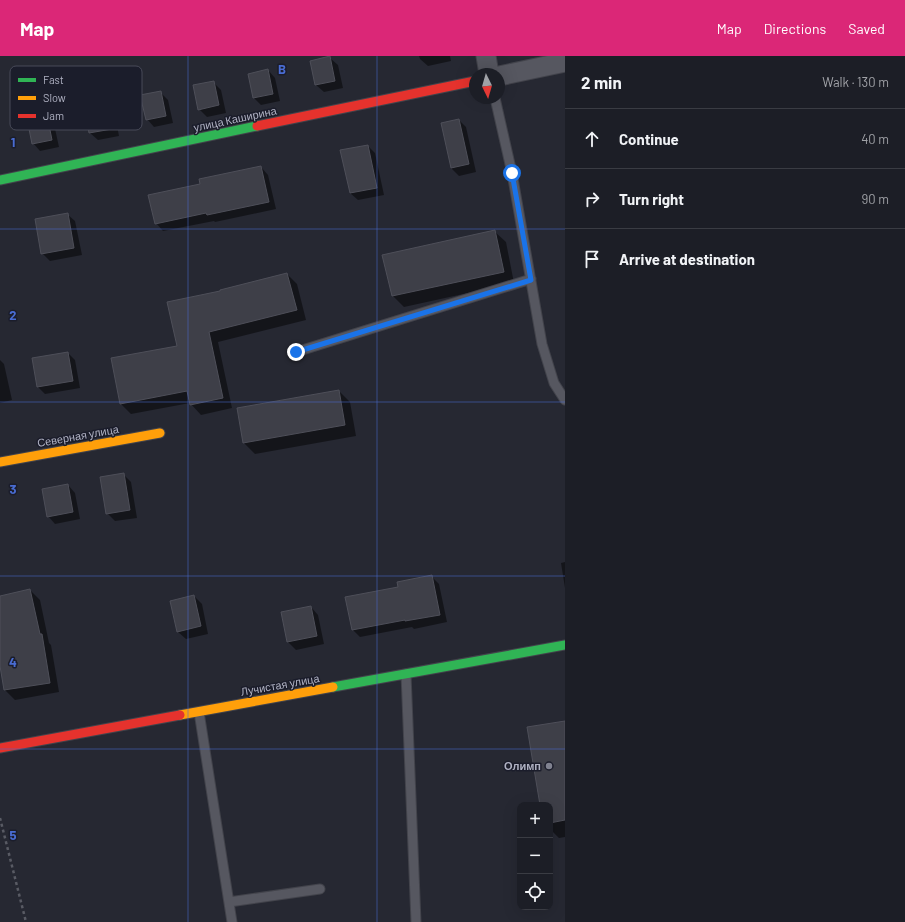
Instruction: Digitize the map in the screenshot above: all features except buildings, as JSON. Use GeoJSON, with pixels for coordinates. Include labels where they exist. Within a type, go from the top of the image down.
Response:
{"type":"FeatureCollection","features":[{"type":"Feature","properties":{"kind":"street"},"geometry":{"type":"LineString","coordinates":[[486,56],[488,68]]}},
{"type":"Feature","properties":{"kind":"street"},"geometry":{"type":"LineString","coordinates":[[505,75],[565,62]]}},
{"type":"Feature","properties":{"kind":"street","name":"улица Каширина"},"geometry":{"type":"LineString","coordinates":[[0,180],[469,82]]}},
{"type":"Feature","properties":{"kind":"street","name":"Северная улица"},"geometry":{"type":"LineString","coordinates":[[0,462],[160,433]]}},
{"type":"Feature","properties":{"kind":"street","name":"Лучистая улица"},"geometry":{"type":"LineString","coordinates":[[0,748],[565,644]]}},
{"type":"Feature","properties":{"kind":"lane"},"geometry":{"type":"LineString","coordinates":[[496,104],[512,173],[542,344],[554,383],[565,400]]}},
{"type":"Feature","properties":{"kind":"lane"},"geometry":{"type":"LineString","coordinates":[[296,352],[531,280]]}},
{"type":"Feature","properties":{"kind":"lane"},"geometry":{"type":"LineString","coordinates":[[406,674],[416,922]]}},
{"type":"Feature","properties":{"kind":"lane"},"geometry":{"type":"LineString","coordinates":[[198,712],[232,922]]}},
{"type":"Feature","properties":{"kind":"lane"},"geometry":{"type":"LineString","coordinates":[[229,902],[320,889]]}},
{"type":"Feature","properties":{"kind":"path"},"geometry":{"type":"LineString","coordinates":[[0,818],[26,922]]}},
{"type":"Feature","properties":{"kind":"traffic: fast"},"geometry":{"type":"LineString","coordinates":[[0,180],[257,126]]}},
{"type":"Feature","properties":{"kind":"traffic: fast"},"geometry":{"type":"LineString","coordinates":[[333,687],[565,645]]}},
{"type":"Feature","properties":{"kind":"traffic: slow"},"geometry":{"type":"LineString","coordinates":[[0,462],[160,433]]}},
{"type":"Feature","properties":{"kind":"traffic: slow"},"geometry":{"type":"LineString","coordinates":[[180,715],[333,687]]}},
{"type":"Feature","properties":{"kind":"traffic: jam"},"geometry":{"type":"LineString","coordinates":[[257,126],[469,82]]}},
{"type":"Feature","properties":{"kind":"traffic: jam"},"geometry":{"type":"LineString","coordinates":[[0,748],[180,715]]}},
{"type":"Feature","properties":{"kind":"place","name":"Олимп"},"geometry":{"type":"Point","coordinates":[549,766]}},
{"type":"Feature","properties":{"kind":"route"},"geometry":{"type":"LineString","coordinates":[[296,352],[531,280],[512,173]]}}]}
